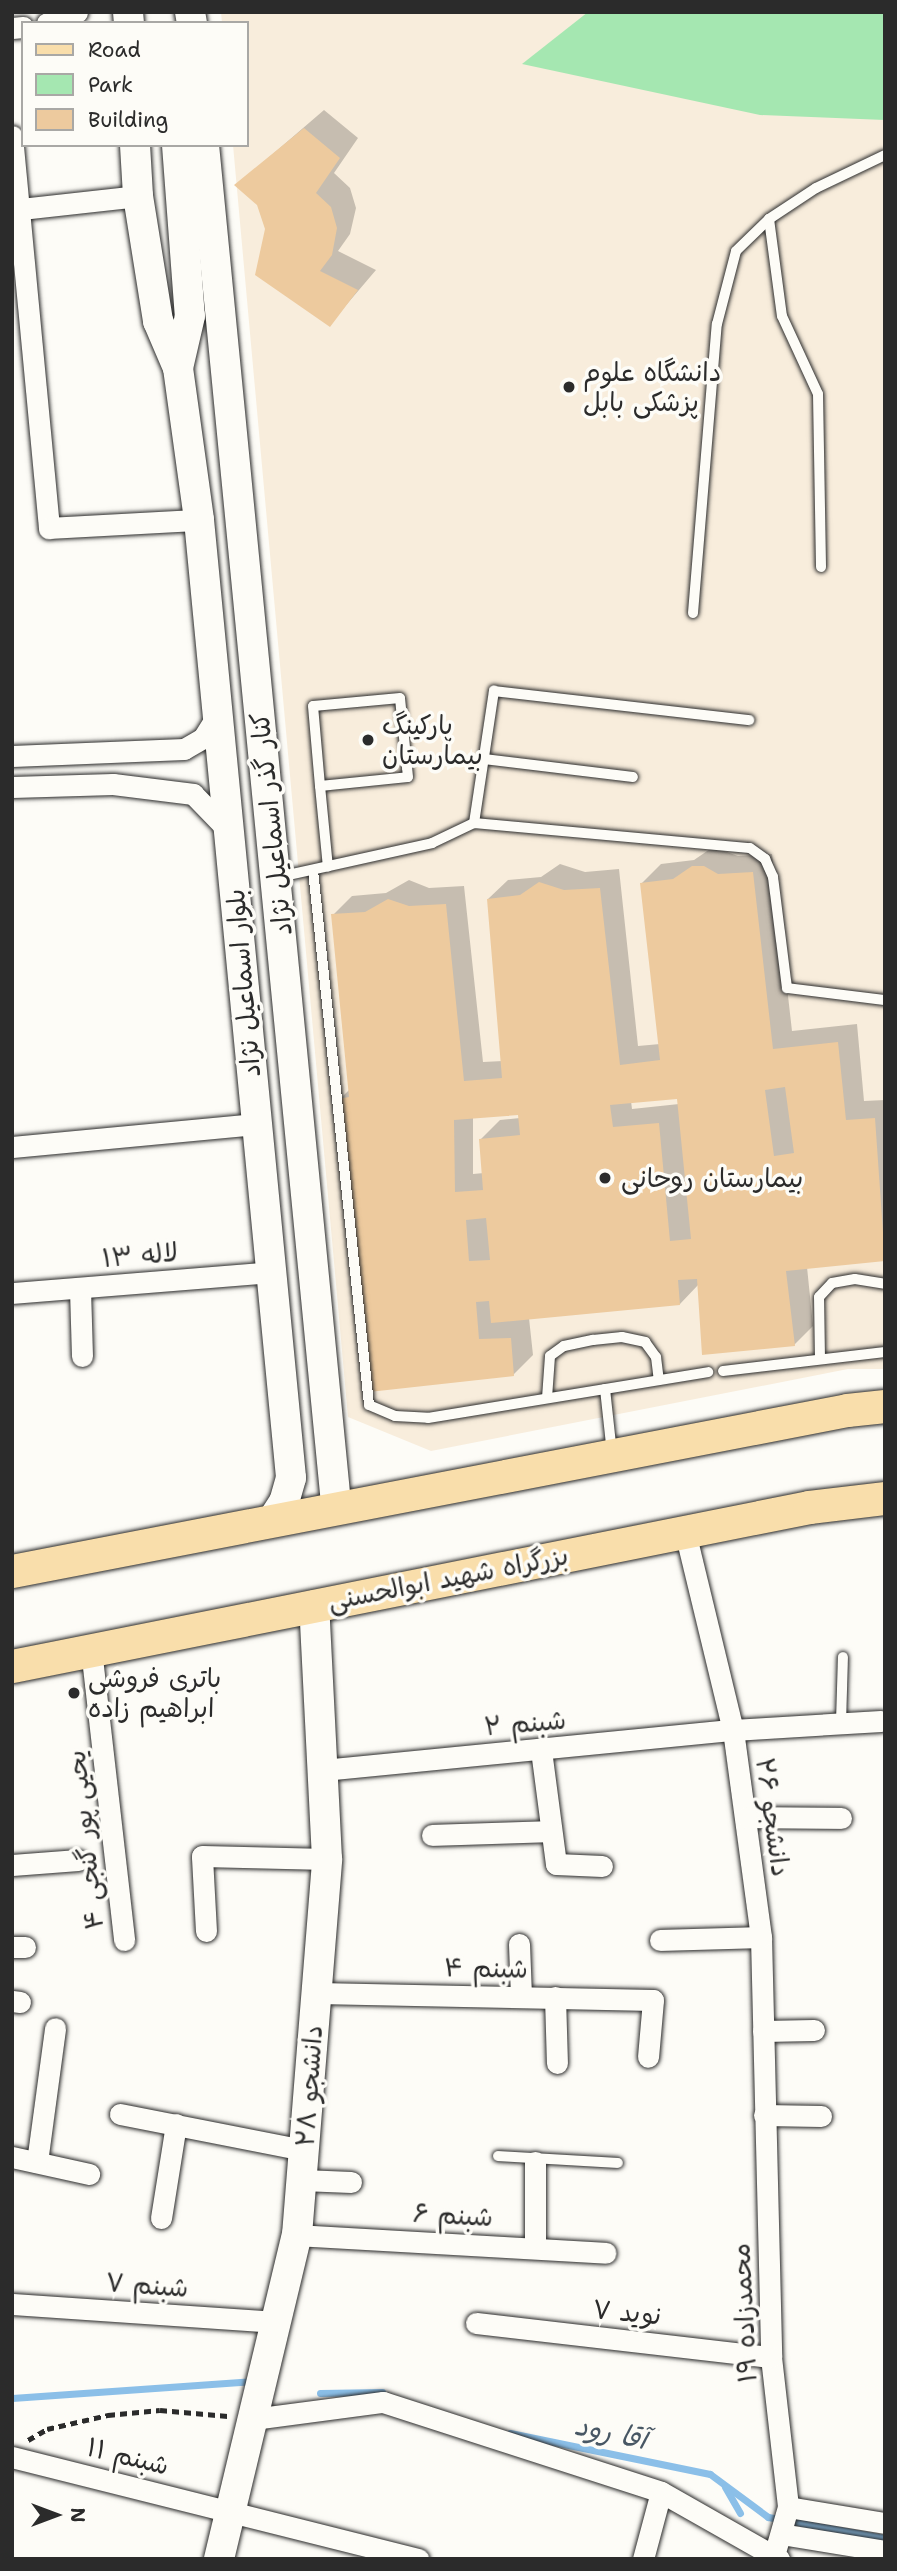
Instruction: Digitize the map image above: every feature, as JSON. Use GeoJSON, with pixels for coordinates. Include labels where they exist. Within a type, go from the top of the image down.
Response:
{"type":"FeatureCollection","features":[{"type":"Feature","properties":{"kind":"main road","name":"بلوار اسماعیل نژاد"},"geometry":{"type":"LineString","coordinates":[[135,147],[138,195],[158,321],[178,368],[199,520],[291,1478]]}},
{"type":"Feature","properties":{"kind":"main road","name":"بلوار اسماعیل نژاد"},"geometry":{"type":"LineString","coordinates":[[177,147],[190,317],[178,368]]}},
{"type":"Feature","properties":{"kind":"main road","name":"کنار گذر اسماعیل نژاد"},"geometry":{"type":"LineString","coordinates":[[204,147],[336,1504]]}},
{"type":"Feature","properties":{"kind":"main road"},"geometry":{"type":"LineString","coordinates":[[12,1571],[612,1455],[885,1406]]}},
{"type":"Feature","properties":{"kind":"main road"},"geometry":{"type":"LineString","coordinates":[[271,1522],[284,1502],[291,1478],[322,1502],[336,1504],[404,1496]]}},
{"type":"Feature","properties":{"kind":"main road","name":"بزرگراه شهید ابوالحسنی"},"geometry":{"type":"LineString","coordinates":[[12,1666],[685,1532],[885,1497]]}},
{"type":"Feature","properties":{"kind":"main road","name":"دانشجو ۲۸"},"geometry":{"type":"LineString","coordinates":[[219,2559],[297,2235],[327,1859],[314,1605]]}},
{"type":"Feature","properties":{"kind":"street"},"geometry":{"type":"LineString","coordinates":[[52,21],[77,12]]}},
{"type":"Feature","properties":{"kind":"street"},"geometry":{"type":"LineString","coordinates":[[12,136],[21,209],[49,528],[199,520]]}},
{"type":"Feature","properties":{"kind":"street"},"geometry":{"type":"LineString","coordinates":[[21,209],[138,195]]}},
{"type":"Feature","properties":{"kind":"street"},"geometry":{"type":"LineString","coordinates":[[12,756],[113,755],[194,746],[218,714]]}},
{"type":"Feature","properties":{"kind":"street"},"geometry":{"type":"LineString","coordinates":[[113,755],[113,784]]}},
{"type":"Feature","properties":{"kind":"street"},"geometry":{"type":"LineString","coordinates":[[12,787],[113,784],[193,794],[228,830]]}},
{"type":"Feature","properties":{"kind":"street"},"geometry":{"type":"LineString","coordinates":[[12,1147],[256,1124]]}},
{"type":"Feature","properties":{"kind":"street","name":"لاله ۱۳"},"geometry":{"type":"LineString","coordinates":[[12,1293],[273,1272]]}},
{"type":"Feature","properties":{"kind":"street"},"geometry":{"type":"LineString","coordinates":[[80,1289],[82,1356]]}},
{"type":"Feature","properties":{"kind":"street","name":"دانشجو ۲۶"},"geometry":{"type":"LineString","coordinates":[[685,1532],[733,1730],[747,1817],[761,1937],[764,2115]]}},
{"type":"Feature","properties":{"kind":"street","name":"یحیی پور گنجی ۴"},"geometry":{"type":"LineString","coordinates":[[91,1649],[124,1940]]}},
{"type":"Feature","properties":{"kind":"street","name":"شبنم ۲"},"geometry":{"type":"LineString","coordinates":[[323,1770],[733,1730],[881,1721]]}},
{"type":"Feature","properties":{"kind":"street"},"geometry":{"type":"LineString","coordinates":[[541,1750],[556,1864],[602,1866]]}},
{"type":"Feature","properties":{"kind":"street"},"geometry":{"type":"LineString","coordinates":[[747,1817],[841,1818]]}},
{"type":"Feature","properties":{"kind":"street"},"geometry":{"type":"LineString","coordinates":[[432,1835],[551,1832]]}},
{"type":"Feature","properties":{"kind":"street"},"geometry":{"type":"LineString","coordinates":[[206,1931],[202,1856],[327,1859]]}},
{"type":"Feature","properties":{"kind":"street"},"geometry":{"type":"LineString","coordinates":[[12,1865],[78,1860]]}},
{"type":"Feature","properties":{"kind":"street"},"geometry":{"type":"LineString","coordinates":[[660,1940],[761,1937]]}},
{"type":"Feature","properties":{"kind":"street"},"geometry":{"type":"LineString","coordinates":[[519,1944],[521,1997]]}},
{"type":"Feature","properties":{"kind":"street","name":"شبنم ۴"},"geometry":{"type":"LineString","coordinates":[[317,1993],[653,2000],[648,2057]]}},
{"type":"Feature","properties":{"kind":"street"},"geometry":{"type":"LineString","coordinates":[[555,1997],[557,2063]]}},
{"type":"Feature","properties":{"kind":"street"},"geometry":{"type":"LineString","coordinates":[[37,2162],[55,2028]]}},
{"type":"Feature","properties":{"kind":"street"},"geometry":{"type":"LineString","coordinates":[[764,2031],[814,2029]]}},
{"type":"Feature","properties":{"kind":"street"},"geometry":{"type":"LineString","coordinates":[[120,2114],[304,2150]]}},
{"type":"Feature","properties":{"kind":"street"},"geometry":{"type":"LineString","coordinates":[[764,2115],[821,2116]]}},
{"type":"Feature","properties":{"kind":"street","name":"محمدزاده ۱۹"},"geometry":{"type":"LineString","coordinates":[[764,2115],[771,2357],[788,2507]]}},
{"type":"Feature","properties":{"kind":"street"},"geometry":{"type":"LineString","coordinates":[[161,2218],[176,2124]]}},
{"type":"Feature","properties":{"kind":"street"},"geometry":{"type":"LineString","coordinates":[[12,2157],[89,2174]]}},
{"type":"Feature","properties":{"kind":"street"},"geometry":{"type":"LineString","coordinates":[[535,2162],[535,2248]]}},
{"type":"Feature","properties":{"kind":"street"},"geometry":{"type":"LineString","coordinates":[[302,2180],[351,2182]]}},
{"type":"Feature","properties":{"kind":"street","name":"شبنم ۶"},"geometry":{"type":"LineString","coordinates":[[297,2235],[605,2253]]}},
{"type":"Feature","properties":{"kind":"street","name":"شبنم ۷"},"geometry":{"type":"LineString","coordinates":[[12,2304],[277,2322]]}},
{"type":"Feature","properties":{"kind":"street","name":"نوید ۷"},"geometry":{"type":"LineString","coordinates":[[476,2323],[771,2357]]}},
{"type":"Feature","properties":{"kind":"street"},"geometry":{"type":"LineString","coordinates":[[253,2419],[383,2402],[661,2492],[777,2551],[885,2551]]}},
{"type":"Feature","properties":{"kind":"street","name":"شبنم ۱۱"},"geometry":{"type":"LineString","coordinates":[[18,2449],[231,2510],[418,2559]]}},
{"type":"Feature","properties":{"kind":"street"},"geometry":{"type":"LineString","coordinates":[[643,2559],[661,2492]]}},
{"type":"Feature","properties":{"kind":"street"},"geometry":{"type":"LineString","coordinates":[[777,2551],[788,2507],[885,2523]]}},
{"type":"Feature","properties":{"kind":"lane"},"geometry":{"type":"LineString","coordinates":[[693,613],[717,324],[736,251],[769,219],[816,188],[885,155]]}},
{"type":"Feature","properties":{"kind":"lane"},"geometry":{"type":"LineString","coordinates":[[769,219],[782,316],[818,394],[821,567]]}},
{"type":"Feature","properties":{"kind":"lane"},"geometry":{"type":"LineString","coordinates":[[474,823],[494,691],[749,720]]}},
{"type":"Feature","properties":{"kind":"lane"},"geometry":{"type":"LineString","coordinates":[[320,786],[408,777],[400,698],[313,706],[320,786],[328,867]]}},
{"type":"Feature","properties":{"kind":"lane"},"geometry":{"type":"LineString","coordinates":[[484,759],[632,777]]}},
{"type":"Feature","properties":{"kind":"lane"},"geometry":{"type":"LineString","coordinates":[[276,877],[432,843],[474,823],[750,848],[765,859],[773,877],[787,988],[885,1000]]}},
{"type":"Feature","properties":{"kind":"lane"},"geometry":{"type":"LineString","coordinates":[[313,870],[369,1405],[395,1416],[428,1418],[708,1372]]}},
{"type":"Feature","properties":{"kind":"lane"},"geometry":{"type":"LineString","coordinates":[[821,1359],[819,1297],[832,1283],[872,1279],[885,1284]]}},
{"type":"Feature","properties":{"kind":"lane"},"geometry":{"type":"LineString","coordinates":[[547,1398],[550,1356],[564,1346],[593,1340],[622,1337],[645,1342],[656,1357],[659,1380]]}},
{"type":"Feature","properties":{"kind":"lane"},"geometry":{"type":"LineString","coordinates":[[723,1371],[885,1352]]}},
{"type":"Feature","properties":{"kind":"lane"},"geometry":{"type":"LineString","coordinates":[[605,1389],[612,1455]]}},
{"type":"Feature","properties":{"kind":"lane"},"geometry":{"type":"LineString","coordinates":[[841,1723],[842,1657]]}},
{"type":"Feature","properties":{"kind":"lane"},"geometry":{"type":"LineString","coordinates":[[498,2156],[535,2162],[618,2164]]}},
{"type":"Feature","properties":{"kind":"path"},"geometry":{"type":"LineString","coordinates":[[18,2449],[47,2428],[108,2415],[160,2410],[253,2419]]}},
{"type":"Feature","properties":{"kind":"shaded area"},"geometry":{"type":"Polygon","coordinates":[[[221,12],[885,12],[885,1369],[848,1369],[431,1451],[348,1417],[233,147],[248,147],[248,21],[222,21],[221,12]]]}},
{"type":"Feature","properties":{"kind":"green space"},"geometry":{"type":"Polygon","coordinates":[[[588,12],[885,12],[885,120],[760,115],[522,64],[588,12]]]}},
{"type":"Feature","properties":{"kind":"building"},"geometry":{"type":"Polygon","coordinates":[[[304,128],[340,158],[316,193],[331,207],[337,228],[332,255],[320,271],[358,290],[330,327],[255,275],[265,229],[257,205],[234,185],[304,128]]]}},
{"type":"Feature","properties":{"kind":"building"},"geometry":{"type":"Polygon","coordinates":[[[692,866],[704,866],[718,874],[753,872],[773,1049],[838,1042],[846,1120],[875,1118],[885,1261],[786,1271],[795,1346],[702,1355],[697,1279],[678,1280],[680,1305],[491,1323],[489,1301],[476,1302],[479,1339],[511,1338],[514,1376],[369,1392],[338,1099],[349,1097],[331,914],[365,912],[388,899],[409,906],[446,904],[464,1081],[502,1078],[487,899],[520,895],[539,882],[564,890],[600,888],[620,1065],[660,1060],[640,883],[673,879],[692,866]],[[785,1087],[765,1090],[774,1156],[794,1153],[785,1087]],[[677,1099],[610,1105],[613,1127],[659,1123],[670,1241],[691,1239],[677,1099]],[[518,1115],[454,1120],[455,1192],[483,1190],[479,1139],[520,1135],[518,1115]],[[486,1218],[466,1220],[469,1261],[490,1260],[486,1218]]]}},
{"type":"Feature","properties":{"kind":"waterway","name":"آقا رود"},"geometry":{"type":"LineString","coordinates":[[12,2398],[254,2381]]}},
{"type":"Feature","properties":{"kind":"waterway","name":"آقا رود"},"geometry":{"type":"LineString","coordinates":[[320,2393],[382,2392]]}},
{"type":"Feature","properties":{"kind":"waterway","name":"آقا رود"},"geometry":{"type":"LineString","coordinates":[[510,2433],[710,2474],[768,2517],[885,2538]]}},
{"type":"Feature","properties":{"kind":"waterway"},"geometry":{"type":"LineString","coordinates":[[725,2487],[740,2513]]}},
{"type":"Feature","properties":{"kind":"place","name":"دانشگاه علوم پزشکی بابل"},"geometry":{"type":"Point","coordinates":[569,387]}},
{"type":"Feature","properties":{"kind":"place","name":"پارکینگ بیمارستان"},"geometry":{"type":"Point","coordinates":[368,740]}},
{"type":"Feature","properties":{"kind":"place","name":"بیمارستان روحانی"},"geometry":{"type":"Point","coordinates":[605,1178]}},
{"type":"Feature","properties":{"kind":"place","name":"باتری فروشی ابراهیم زاده"},"geometry":{"type":"Point","coordinates":[74,1693]}}]}
